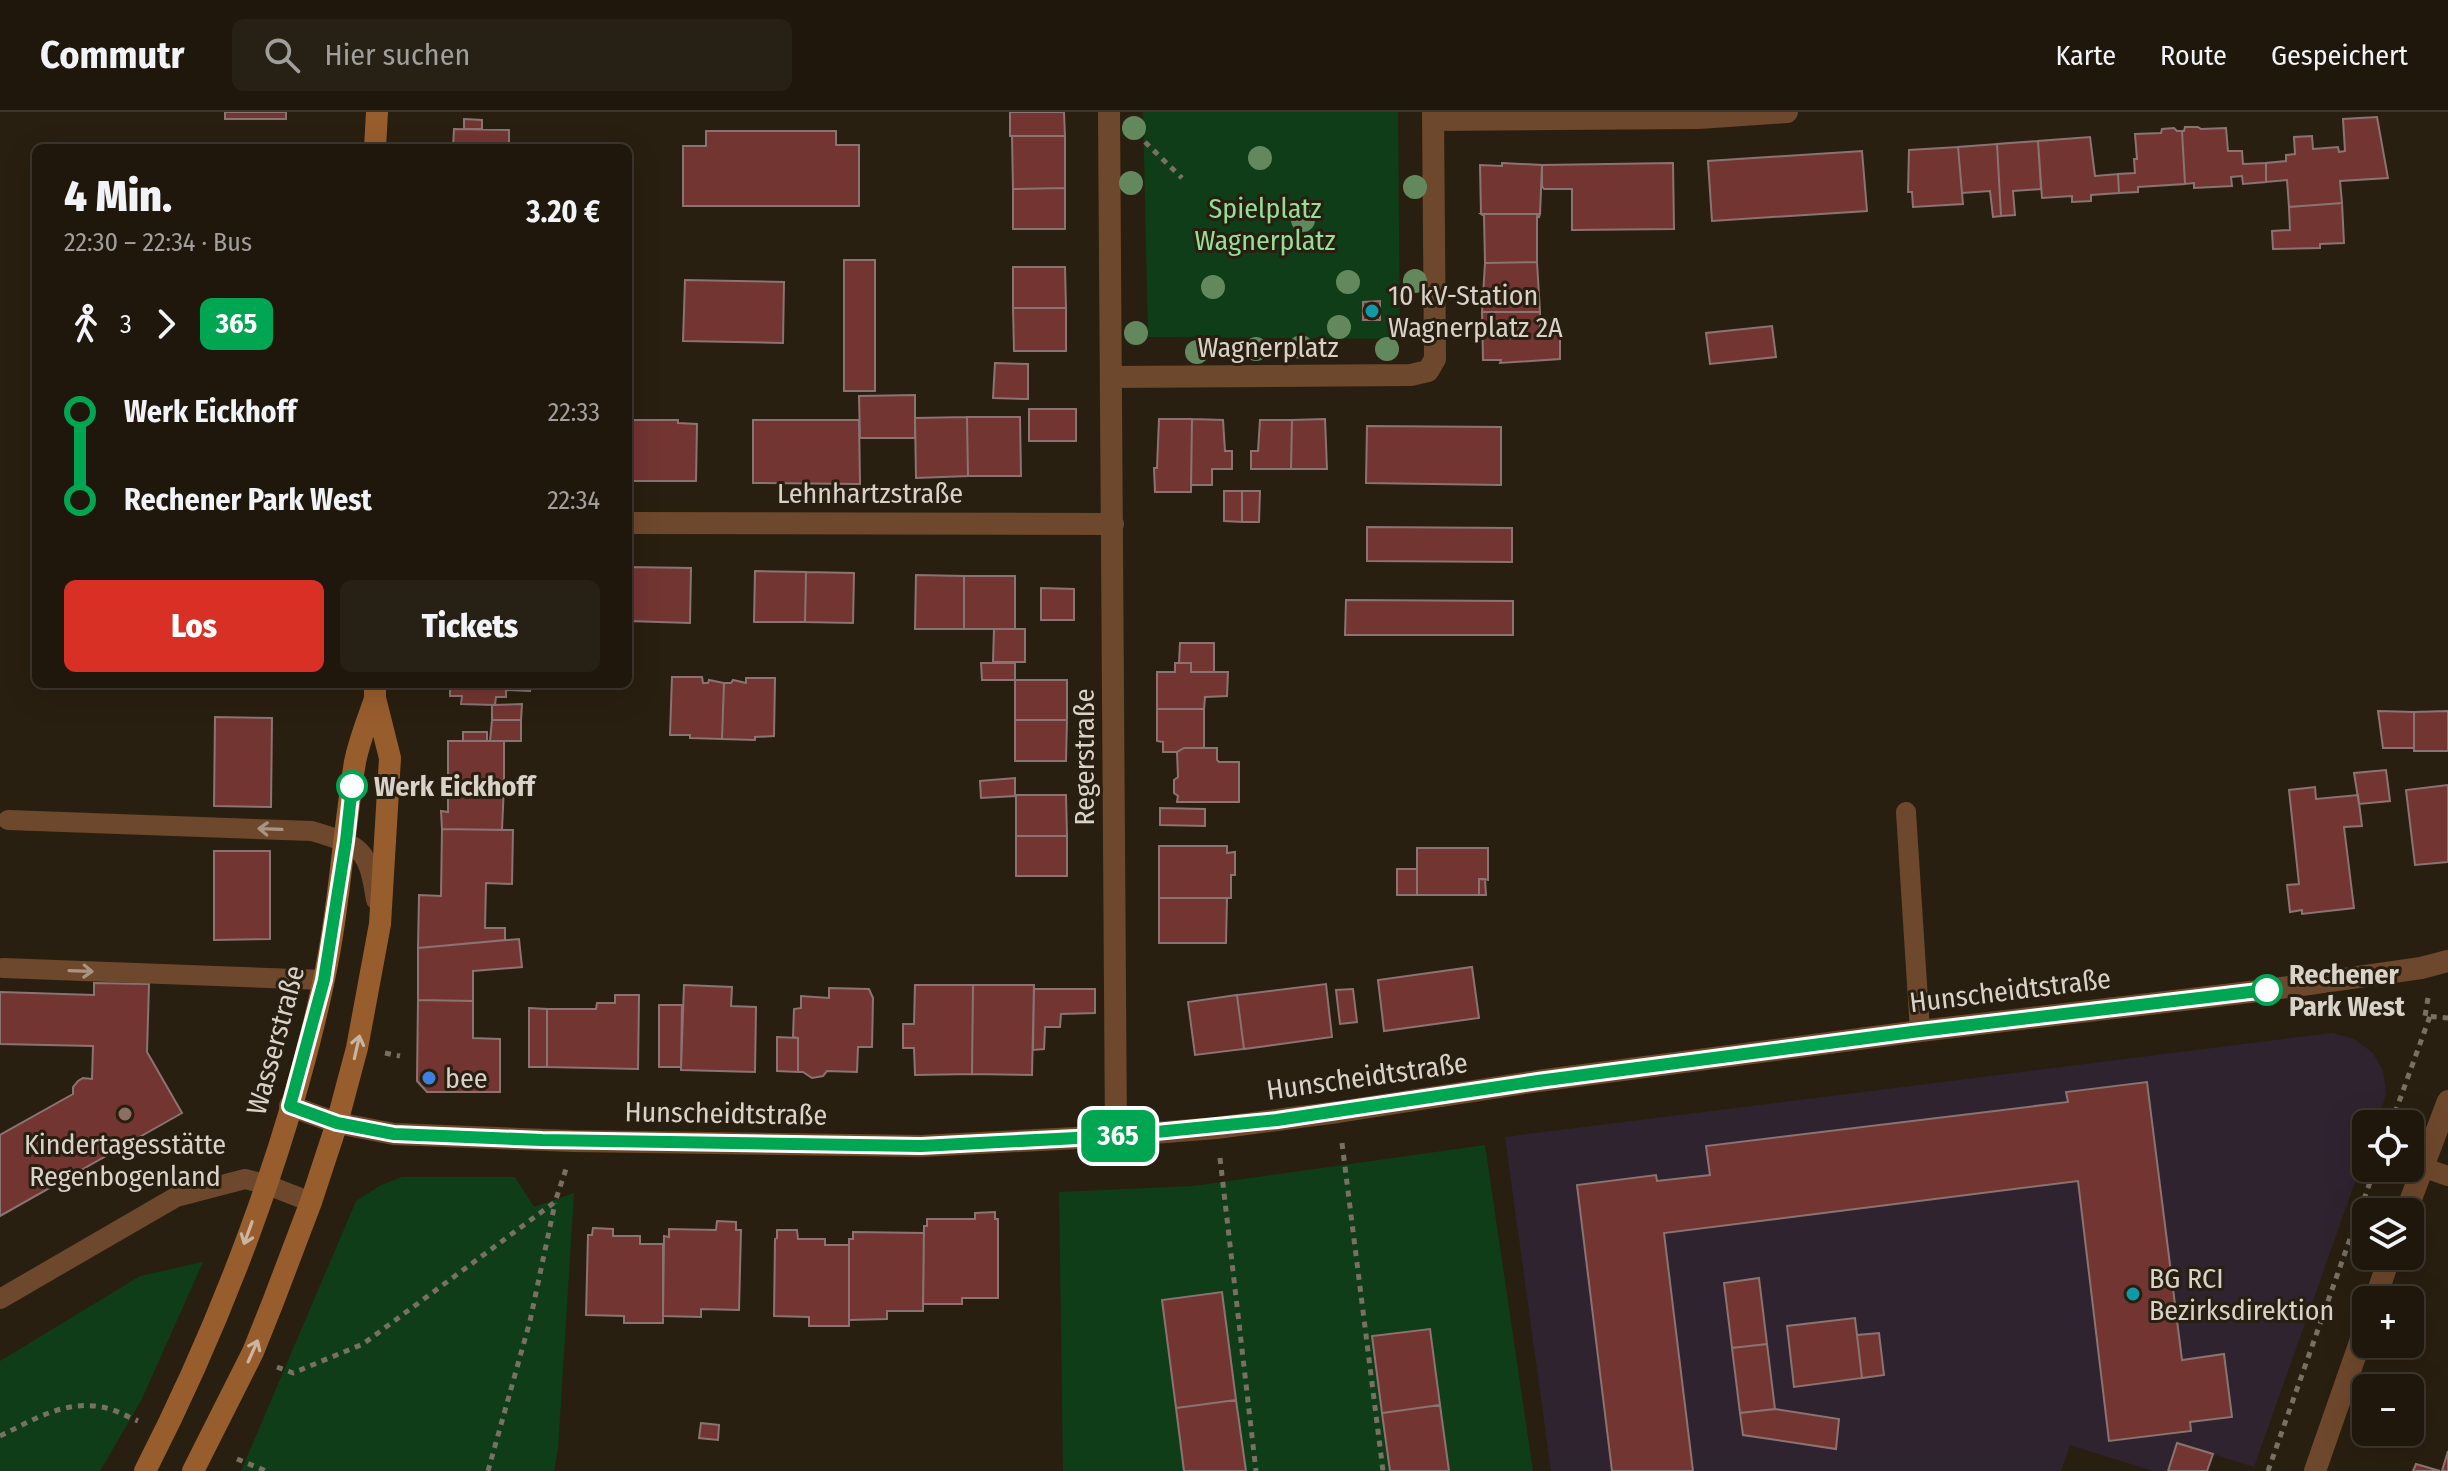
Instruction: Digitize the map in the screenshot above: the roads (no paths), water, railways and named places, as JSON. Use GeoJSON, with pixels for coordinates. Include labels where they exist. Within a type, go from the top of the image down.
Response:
{"type":"FeatureCollection","features":[{"type":"Feature","properties":{"kind":"main road"},"geometry":{"type":"LineString","coordinates":[[375,144],[377,112]]}},
{"type":"Feature","properties":{"kind":"main road","name":"Wasserstraße"},"geometry":{"type":"LineString","coordinates":[[145,1471],[179,1403],[229,1284],[290,1106],[324,980],[356,759],[375,691]]}},
{"type":"Feature","properties":{"kind":"main road","name":"Wasserstraße"},"geometry":{"type":"LineString","coordinates":[[193,1471],[253,1352],[311,1202],[357,1048],[380,924],[390,758],[375,691]]}},
{"type":"Feature","properties":{"kind":"street"},"geometry":{"type":"LineString","coordinates":[[1109,112],[1111,377]]}},
{"type":"Feature","properties":{"kind":"street"},"geometry":{"type":"LineString","coordinates":[[1434,116],[1699,118],[1787,112]]}},
{"type":"Feature","properties":{"kind":"street","name":"Wagnerplatz"},"geometry":{"type":"LineString","coordinates":[[1111,377],[1411,375],[1428,371],[1435,359],[1434,116]]}},
{"type":"Feature","properties":{"kind":"street","name":"Regerstraße"},"geometry":{"type":"LineString","coordinates":[[1111,377],[1116,1136]]}},
{"type":"Feature","properties":{"kind":"street","name":"Lehnhartzstraße"},"geometry":{"type":"LineString","coordinates":[[632,523],[1113,524]]}},
{"type":"Feature","properties":{"kind":"street","name":"Hunscheidtstraße"},"geometry":{"type":"LineString","coordinates":[[290,1106],[337,1123],[394,1134],[588,1141],[921,1146],[1116,1136],[1216,1128],[1538,1081],[2267,990],[2421,968],[2448,961]]}},
{"type":"Feature","properties":{"kind":"street"},"geometry":{"type":"LineString","coordinates":[[2424,1162],[2448,1101]]}},
{"type":"Feature","properties":{"kind":"street"},"geometry":{"type":"LineString","coordinates":[[2315,1471],[2354,1358]]}},
{"type":"Feature","properties":{"kind":"lane"},"geometry":{"type":"LineString","coordinates":[[1906,812],[1920,1031]]}},
{"type":"Feature","properties":{"kind":"lane"},"geometry":{"type":"LineString","coordinates":[[8,820],[302,831],[346,841],[363,852],[372,869],[380,924]]}},
{"type":"Feature","properties":{"kind":"lane"},"geometry":{"type":"LineString","coordinates":[[3,968],[324,980]]}},
{"type":"Feature","properties":{"kind":"lane"},"geometry":{"type":"LineString","coordinates":[[2424,1168],[2448,1176]]}},
{"type":"Feature","properties":{"kind":"lane"},"geometry":{"type":"LineString","coordinates":[[0,1299],[176,1197],[245,1179],[311,1202]]}},
{"type":"Feature","properties":{"kind":"place","name":"10 kV-Station Wagnerplatz 2A"},"geometry":{"type":"Point","coordinates":[1372,311]}},
{"type":"Feature","properties":{"kind":"place","name":"Werk Eickhoff"},"geometry":{"type":"Point","coordinates":[352,786]}},
{"type":"Feature","properties":{"kind":"place","name":"Rechener Park West"},"geometry":{"type":"Point","coordinates":[2267,990]}},
{"type":"Feature","properties":{"kind":"place","name":"bee"},"geometry":{"type":"Point","coordinates":[429,1078]}},
{"type":"Feature","properties":{"kind":"place","name":"Kindertagesstätte Regenbogenland"},"geometry":{"type":"Point","coordinates":[125,1114]}},
{"type":"Feature","properties":{"kind":"place","name":"BG RCI Bezirksdirektion"},"geometry":{"type":"Point","coordinates":[2133,1294]}},
{"type":"Feature","properties":{"kind":"park label","name":"Spielplatz Wagnerplatz"},"geometry":{"type":"Point","coordinates":[1265,224]}}]}
